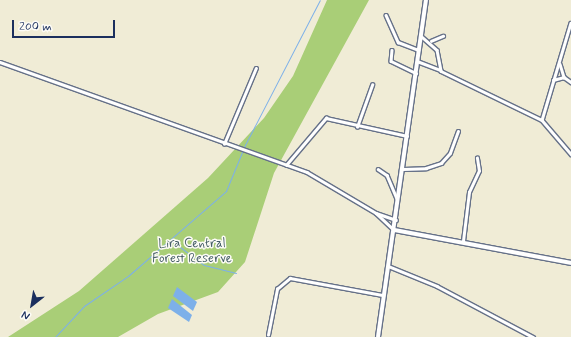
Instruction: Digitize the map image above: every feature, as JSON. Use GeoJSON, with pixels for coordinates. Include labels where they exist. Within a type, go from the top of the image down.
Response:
{"type":"FeatureCollection","features":[{"type":"Feature","properties":{"kind":"street"},"geometry":{"type":"LineString","coordinates":[[378,337],[387,266],[395,230],[426,0]]}},
{"type":"Feature","properties":{"kind":"street"},"geometry":{"type":"LineString","coordinates":[[386,15],[398,42],[419,50]]}},
{"type":"Feature","properties":{"kind":"street"},"geometry":{"type":"LineString","coordinates":[[542,120],[571,23]]}},
{"type":"Feature","properties":{"kind":"street"},"geometry":{"type":"LineString","coordinates":[[421,36],[431,41],[439,54],[441,70]]}},
{"type":"Feature","properties":{"kind":"street"},"geometry":{"type":"LineString","coordinates":[[431,41],[443,36]]}},
{"type":"Feature","properties":{"kind":"street"},"geometry":{"type":"LineString","coordinates":[[392,50],[391,61],[416,73]]}},
{"type":"Feature","properties":{"kind":"street"},"geometry":{"type":"LineString","coordinates":[[561,58],[564,77],[571,82]]}},
{"type":"Feature","properties":{"kind":"street"},"geometry":{"type":"LineString","coordinates":[[417,61],[441,70],[542,120],[571,154]]}},
{"type":"Feature","properties":{"kind":"street"},"geometry":{"type":"LineString","coordinates":[[0,62],[224,144],[286,164],[324,181],[376,213],[395,230],[463,241],[571,263]]}},
{"type":"Feature","properties":{"kind":"street"},"geometry":{"type":"LineString","coordinates":[[224,144],[256,68]]}},
{"type":"Feature","properties":{"kind":"street"},"geometry":{"type":"LineString","coordinates":[[553,80],[564,77]]}},
{"type":"Feature","properties":{"kind":"street"},"geometry":{"type":"LineString","coordinates":[[357,127],[372,85]]}},
{"type":"Feature","properties":{"kind":"street"},"geometry":{"type":"LineString","coordinates":[[286,164],[326,118],[357,127],[407,136]]}},
{"type":"Feature","properties":{"kind":"street"},"geometry":{"type":"LineString","coordinates":[[403,169],[426,168],[441,163],[450,153],[458,131]]}},
{"type":"Feature","properties":{"kind":"street"},"geometry":{"type":"LineString","coordinates":[[463,241],[469,192],[480,171],[477,158]]}},
{"type":"Feature","properties":{"kind":"street"},"geometry":{"type":"LineString","coordinates":[[378,169],[387,174],[399,200]]}},
{"type":"Feature","properties":{"kind":"street"},"geometry":{"type":"LineString","coordinates":[[376,213],[396,220]]}},
{"type":"Feature","properties":{"kind":"street"},"geometry":{"type":"LineString","coordinates":[[387,266],[448,291],[533,337]]}},
{"type":"Feature","properties":{"kind":"street"},"geometry":{"type":"LineString","coordinates":[[268,335],[277,289],[290,278],[383,295]]}},
{"type":"Feature","properties":{"kind":"green space","name":"Lira Central Forest Reserve"},"geometry":{"type":"Polygon","coordinates":[[[327,0],[369,0],[274,173],[245,262],[218,292],[158,314],[118,337],[8,337],[79,291],[208,178],[264,118],[293,76],[327,0]]]}},
{"type":"Feature","properties":{"kind":"water"},"geometry":{"type":"Polygon","coordinates":[[[177,287],[197,302],[193,311],[173,296],[177,287]]]}},
{"type":"Feature","properties":{"kind":"water"},"geometry":{"type":"Polygon","coordinates":[[[172,299],[192,315],[189,322],[168,308],[172,299]]]}},
{"type":"Feature","properties":{"kind":"waterway"},"geometry":{"type":"LineString","coordinates":[[55,337],[84,306],[128,276],[226,191],[245,145],[320,0]]}},
{"type":"Feature","properties":{"kind":"waterway"},"geometry":{"type":"LineString","coordinates":[[172,241],[204,265],[236,273]]}}]}
